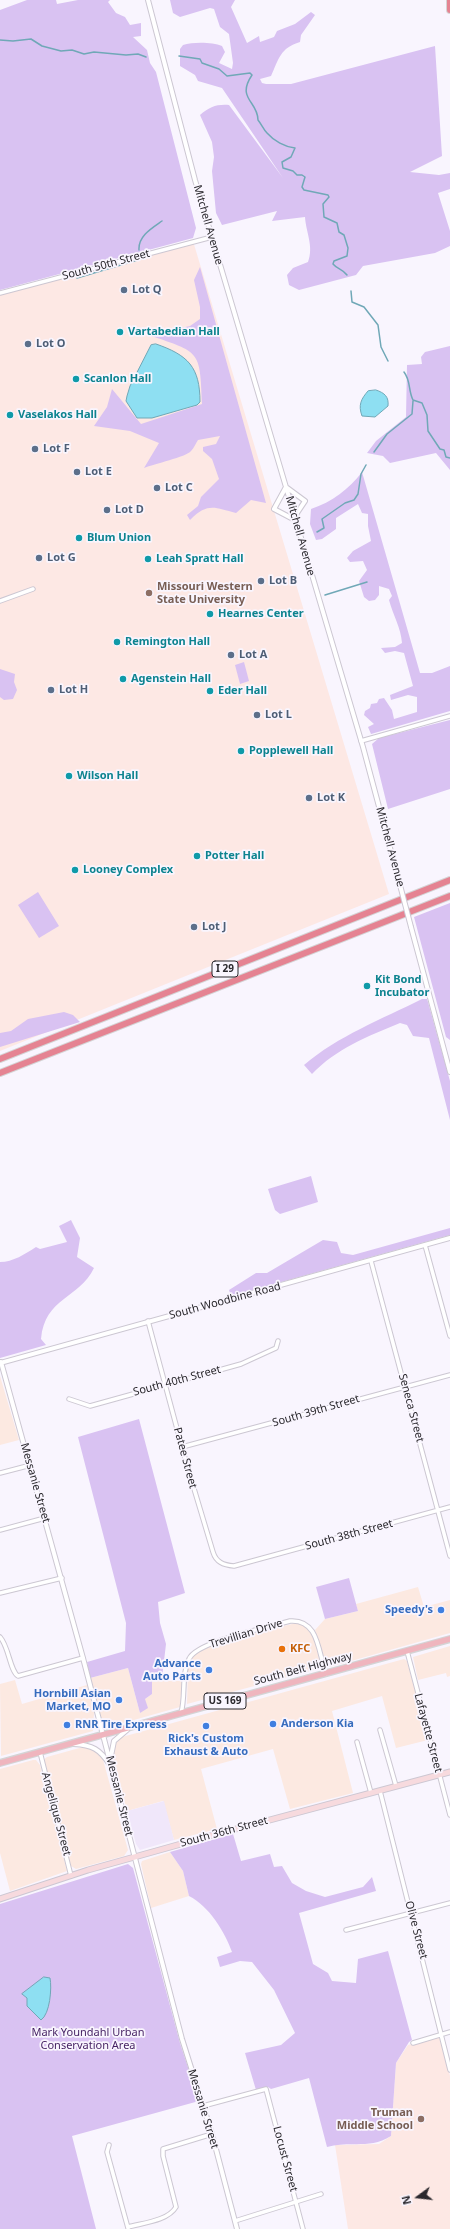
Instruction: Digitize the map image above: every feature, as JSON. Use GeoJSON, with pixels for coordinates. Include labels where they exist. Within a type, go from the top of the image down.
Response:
{"type":"FeatureCollection","features":[{"type":"Feature","properties":{"kind":"highway"},"geometry":{"type":"LineString","coordinates":[[450,0],[450,10]]}},
{"type":"Feature","properties":{"kind":"highway","name":"I 29"},"geometry":{"type":"LineString","coordinates":[[0,1059],[450,880]]}},
{"type":"Feature","properties":{"kind":"highway","name":"I 29"},"geometry":{"type":"LineString","coordinates":[[0,1073],[450,896]]}},
{"type":"Feature","properties":{"kind":"main road","name":"South Belt Highway"},"geometry":{"type":"LineString","coordinates":[[0,1763],[450,1640]]}},
{"type":"Feature","properties":{"kind":"main road","name":"South 36th Street"},"geometry":{"type":"LineString","coordinates":[[0,1899],[134,1857],[450,1772]]}},
{"type":"Feature","properties":{"kind":"street","name":"Mitchell Avenue"},"geometry":{"type":"LineString","coordinates":[[148,0],[212,236],[361,740],[450,1072]]}},
{"type":"Feature","properties":{"kind":"street","name":"South 50th Street"},"geometry":{"type":"LineString","coordinates":[[0,293],[212,236]]}},
{"type":"Feature","properties":{"kind":"street"},"geometry":{"type":"LineString","coordinates":[[286,487],[305,501],[297,513],[296,520],[274,509],[286,487]]}},
{"type":"Feature","properties":{"kind":"street"},"geometry":{"type":"LineString","coordinates":[[0,601],[34,589]]}},
{"type":"Feature","properties":{"kind":"street"},"geometry":{"type":"LineString","coordinates":[[361,740],[450,716]]}},
{"type":"Feature","properties":{"kind":"street","name":"South Woodbine Road"},"geometry":{"type":"LineString","coordinates":[[1,1362],[450,1238]]}},
{"type":"Feature","properties":{"kind":"street"},"geometry":{"type":"LineString","coordinates":[[425,1245],[450,1336]]}},
{"type":"Feature","properties":{"kind":"street","name":"Seneca Street"},"geometry":{"type":"LineString","coordinates":[[371,1261],[406,1387],[450,1556]]}},
{"type":"Feature","properties":{"kind":"street","name":"Patee Street"},"geometry":{"type":"LineString","coordinates":[[148,1322],[182,1447],[215,1557],[221,1563],[231,1566],[249,1562]]}},
{"type":"Feature","properties":{"kind":"street","name":"South 40th Street"},"geometry":{"type":"LineString","coordinates":[[69,1399],[90,1406],[166,1385],[241,1364],[276,1348],[278,1341]]}},
{"type":"Feature","properties":{"kind":"street","name":"Messanie Street"},"geometry":{"type":"LineString","coordinates":[[1,1362],[62,1578],[180,2033],[212,2134],[237,2229]]}},
{"type":"Feature","properties":{"kind":"street","name":"South 39th Street"},"geometry":{"type":"LineString","coordinates":[[182,1447],[450,1375]]}},
{"type":"Feature","properties":{"kind":"street"},"geometry":{"type":"LineString","coordinates":[[0,1473],[30,1465]]}},
{"type":"Feature","properties":{"kind":"street","name":"South 38th Street"},"geometry":{"type":"LineString","coordinates":[[249,1562],[450,1508]]}},
{"type":"Feature","properties":{"kind":"street"},"geometry":{"type":"LineString","coordinates":[[0,1530],[45,1518]]}},
{"type":"Feature","properties":{"kind":"street"},"geometry":{"type":"LineString","coordinates":[[0,1593],[62,1578]]}},
{"type":"Feature","properties":{"kind":"street","name":"Trevillian Drive"},"geometry":{"type":"LineString","coordinates":[[181,1713],[188,1659],[195,1651],[218,1640],[290,1620],[301,1620],[312,1629],[326,1674]]}},
{"type":"Feature","properties":{"kind":"street"},"geometry":{"type":"LineString","coordinates":[[0,1637],[9,1652],[14,1671],[18,1676],[83,1658]]}},
{"type":"Feature","properties":{"kind":"street","name":"Lafayette Street"},"geometry":{"type":"LineString","coordinates":[[407,1651],[450,1815]]}},
{"type":"Feature","properties":{"kind":"street"},"geometry":{"type":"LineString","coordinates":[[112,1768],[111,1753],[114,1741],[122,1732],[133,1726]]}},
{"type":"Feature","properties":{"kind":"street"},"geometry":{"type":"LineString","coordinates":[[380,1730],[396,1786]]}},
{"type":"Feature","properties":{"kind":"street"},"geometry":{"type":"LineString","coordinates":[[357,1742],[371,1793]]}},
{"type":"Feature","properties":{"kind":"street"},"geometry":{"type":"LineString","coordinates":[[71,1743],[94,1747],[103,1754],[112,1768]]}},
{"type":"Feature","properties":{"kind":"street","name":"Angelique Street"},"geometry":{"type":"LineString","coordinates":[[40,1752],[72,1876]]}},
{"type":"Feature","properties":{"kind":"street","name":"Olive Street"},"geometry":{"type":"LineString","coordinates":[[380,1791],[401,1880],[412,1913],[450,2070]]}},
{"type":"Feature","properties":{"kind":"street"},"geometry":{"type":"LineString","coordinates":[[346,1930],[450,1903]]}},
{"type":"Feature","properties":{"kind":"street"},"geometry":{"type":"LineString","coordinates":[[413,2043],[450,2032]]}},
{"type":"Feature","properties":{"kind":"street","name":"Locust Street"},"geometry":{"type":"LineString","coordinates":[[203,2106],[266,2089],[304,2229]]}},
{"type":"Feature","properties":{"kind":"street"},"geometry":{"type":"LineString","coordinates":[[109,2145],[107,2152],[128,2228],[167,2216],[173,2212],[176,2207],[163,2156],[164,2149],[212,2134]]}},
{"type":"Feature","properties":{"kind":"street"},"geometry":{"type":"LineString","coordinates":[[235,2221],[321,2194]]}},
{"type":"Feature","properties":{"kind":"shaded area","name":"Missouri Western State University"},"geometry":{"type":"Polygon","coordinates":[[[193,241],[389,894],[0,1051],[0,293],[193,241]]]}},
{"type":"Feature","properties":{"kind":"shaded area"},"geometry":{"type":"Polygon","coordinates":[[[0,1376],[19,1440],[0,1445],[0,1376]]]}},
{"type":"Feature","properties":{"kind":"shaded area"},"geometry":{"type":"Polygon","coordinates":[[[418,1587],[424,1607],[450,1600],[450,1633],[330,1667],[327,1666],[315,1630],[325,1619],[358,1611],[356,1604],[418,1587]]]}},
{"type":"Feature","properties":{"kind":"shaded area"},"geometry":{"type":"Polygon","coordinates":[[[296,1623],[304,1624],[309,1629],[316,1644],[320,1665],[318,1669],[187,1704],[188,1667],[190,1660],[197,1652],[228,1640],[296,1623]]]}},
{"type":"Feature","properties":{"kind":"shaded area"},"geometry":{"type":"Polygon","coordinates":[[[450,1646],[450,1676],[447,1677],[446,1673],[418,1680],[413,1657],[450,1646]]]}},
{"type":"Feature","properties":{"kind":"shaded area"},"geometry":{"type":"Polygon","coordinates":[[[404,1659],[407,1661],[428,1740],[396,1748],[382,1696],[332,1711],[353,1793],[290,1809],[273,1749],[201,1769],[217,1829],[174,1840],[163,1801],[127,1811],[113,1758],[114,1745],[122,1737],[404,1659]]]}},
{"type":"Feature","properties":{"kind":"shaded area"},"geometry":{"type":"Polygon","coordinates":[[[128,1668],[140,1713],[145,1699],[152,1694],[152,1678],[162,1678],[163,1681],[182,1681],[180,1707],[109,1727],[103,1725],[90,1678],[128,1668]]]}},
{"type":"Feature","properties":{"kind":"shaded area"},"geometry":{"type":"Polygon","coordinates":[[[15,1680],[22,1704],[87,1685],[94,1712],[93,1731],[1,1756],[0,1684],[15,1680]]]}},
{"type":"Feature","properties":{"kind":"shaded area"},"geometry":{"type":"Polygon","coordinates":[[[83,1747],[89,1747],[102,1756],[128,1850],[124,1856],[76,1869],[71,1866],[43,1760],[47,1757],[83,1747]]]}},
{"type":"Feature","properties":{"kind":"shaded area"},"geometry":{"type":"Polygon","coordinates":[[[36,1760],[40,1765],[67,1871],[10,1891],[0,1853],[0,1769],[36,1760]]]}},
{"type":"Feature","properties":{"kind":"shaded area"},"geometry":{"type":"Polygon","coordinates":[[[164,1801],[174,1840],[140,1850],[136,1844],[127,1811],[164,1801]]]}},
{"type":"Feature","properties":{"kind":"shaded area"},"geometry":{"type":"Polygon","coordinates":[[[170,1852],[183,1871],[189,1896],[151,1908],[141,1864],[142,1861],[170,1852]]]}},
{"type":"Feature","properties":{"kind":"shaded area","name":"Truman Middle School"},"geometry":{"type":"Polygon","coordinates":[[[440,2036],[450,2076],[450,2229],[348,2229],[335,2145],[379,2144],[391,2136],[396,2063],[408,2045],[440,2036]]]}},
{"type":"Feature","properties":{"kind":"green space"},"geometry":{"type":"Polygon","coordinates":[[[27,0],[56,0],[57,4],[78,0],[110,0],[108,2],[116,13],[125,17],[130,25],[141,23],[141,36],[133,37],[147,50],[150,63],[156,72],[196,228],[193,238],[0,290],[0,10],[27,0]]]}},
{"type":"Feature","properties":{"kind":"green space"},"geometry":{"type":"Polygon","coordinates":[[[170,0],[235,0],[231,7],[247,43],[259,36],[260,42],[274,37],[277,31],[295,24],[311,12],[315,15],[301,35],[300,42],[288,47],[278,59],[271,76],[260,79],[262,83],[266,84],[291,84],[435,46],[442,156],[410,172],[439,175],[450,173],[450,189],[438,193],[450,231],[450,246],[435,253],[363,266],[356,275],[299,290],[289,285],[287,275],[293,268],[308,262],[310,256],[310,245],[305,217],[272,221],[277,211],[222,225],[216,213],[212,171],[214,157],[212,142],[200,115],[203,112],[217,106],[229,105],[283,178],[222,88],[198,81],[195,75],[180,66],[180,49],[183,45],[192,43],[208,43],[222,46],[225,52],[219,63],[232,69],[233,63],[229,34],[220,27],[214,9],[210,8],[180,17],[173,13],[170,0]]]}},
{"type":"Feature","properties":{"kind":"green space"},"geometry":{"type":"Polygon","coordinates":[[[200,267],[266,503],[251,500],[236,513],[217,508],[207,509],[196,514],[190,520],[187,515],[198,506],[201,497],[219,479],[212,459],[203,451],[203,447],[216,444],[220,436],[198,440],[192,450],[188,453],[144,468],[159,443],[130,431],[94,426],[107,407],[112,389],[141,424],[202,404],[200,373],[198,363],[194,356],[188,350],[149,335],[190,326],[200,319],[200,307],[194,280],[200,267]]]}},
{"type":"Feature","properties":{"kind":"green space"},"geometry":{"type":"Polygon","coordinates":[[[450,346],[450,470],[436,453],[390,463],[383,456],[367,453],[376,441],[406,417],[407,365],[422,364],[421,357],[425,352],[450,346]]]}},
{"type":"Feature","properties":{"kind":"green space"},"geometry":{"type":"Polygon","coordinates":[[[362,472],[420,673],[432,673],[450,666],[450,711],[371,734],[368,727],[374,724],[364,715],[365,711],[370,708],[371,704],[377,703],[379,699],[384,698],[392,710],[394,719],[417,712],[417,697],[408,695],[391,700],[390,695],[413,686],[404,653],[395,651],[385,653],[381,648],[395,647],[402,643],[400,632],[389,600],[392,596],[389,589],[379,586],[379,595],[375,600],[369,601],[364,597],[359,581],[367,570],[363,561],[350,562],[347,558],[353,551],[371,541],[368,526],[368,514],[362,513],[358,504],[336,518],[336,529],[322,539],[316,540],[310,524],[311,509],[326,503],[340,494],[352,484],[362,472]]]}},
{"type":"Feature","properties":{"kind":"green space"},"geometry":{"type":"Polygon","coordinates":[[[244,662],[249,681],[240,684],[235,665],[244,662]]]}},
{"type":"Feature","properties":{"kind":"green space"},"geometry":{"type":"Polygon","coordinates":[[[0,669],[15,674],[14,682],[17,690],[13,699],[4,700],[0,697],[0,669]]]}},
{"type":"Feature","properties":{"kind":"green space"},"geometry":{"type":"Polygon","coordinates":[[[450,720],[450,789],[388,809],[372,744],[379,738],[450,720]]]}},
{"type":"Feature","properties":{"kind":"green space"},"geometry":{"type":"Polygon","coordinates":[[[38,892],[59,926],[39,938],[18,905],[38,892]]]}},
{"type":"Feature","properties":{"kind":"green space"},"geometry":{"type":"Polygon","coordinates":[[[450,903],[450,1040],[446,1037],[414,917],[450,903]]]}},
{"type":"Feature","properties":{"kind":"green space"},"geometry":{"type":"Polygon","coordinates":[[[422,999],[427,999],[450,1081],[450,1120],[429,1038],[413,1036],[407,1025],[400,1023],[353,1044],[331,1057],[312,1074],[304,1065],[331,1045],[422,999]]]}},
{"type":"Feature","properties":{"kind":"green space"},"geometry":{"type":"Polygon","coordinates":[[[64,1012],[73,1015],[80,1022],[0,1047],[0,1033],[11,1031],[28,1019],[64,1012]]]}},
{"type":"Feature","properties":{"kind":"green space"},"geometry":{"type":"Polygon","coordinates":[[[311,1176],[318,1202],[280,1214],[275,1210],[268,1189],[311,1176]]]}},
{"type":"Feature","properties":{"kind":"green space"},"geometry":{"type":"Polygon","coordinates":[[[71,1220],[80,1238],[77,1257],[94,1268],[88,1278],[63,1299],[49,1315],[44,1325],[41,1339],[46,1345],[0,1358],[0,1262],[14,1259],[36,1247],[40,1249],[67,1242],[59,1226],[71,1220]]]}},
{"type":"Feature","properties":{"kind":"green space"},"geometry":{"type":"Polygon","coordinates":[[[450,1228],[450,1235],[231,1296],[229,1290],[256,1273],[267,1273],[323,1240],[337,1242],[341,1253],[353,1255],[450,1228]]]}},
{"type":"Feature","properties":{"kind":"green space"},"geometry":{"type":"Polygon","coordinates":[[[139,1419],[185,1593],[158,1602],[160,1623],[166,1644],[162,1678],[152,1678],[152,1694],[145,1699],[148,1708],[140,1713],[128,1668],[90,1678],[87,1662],[125,1651],[126,1623],[78,1437],[139,1419]]]}},
{"type":"Feature","properties":{"kind":"green space"},"geometry":{"type":"Polygon","coordinates":[[[349,1578],[358,1611],[325,1619],[316,1587],[349,1578]]]}},
{"type":"Feature","properties":{"kind":"green space"},"geometry":{"type":"Polygon","coordinates":[[[233,1834],[241,1861],[270,1854],[274,1867],[282,1866],[292,1883],[306,1891],[325,1897],[363,1887],[372,1877],[376,1891],[299,1913],[313,1964],[328,1973],[332,1981],[356,1983],[358,1959],[388,1951],[412,2040],[409,2042],[396,2063],[391,2136],[375,2143],[344,2144],[327,2147],[309,2078],[271,2089],[268,2087],[256,2090],[245,2053],[281,2045],[295,2033],[274,1990],[252,1962],[240,1961],[220,1967],[217,1957],[232,1952],[229,1944],[221,1928],[210,1913],[196,1900],[189,1896],[183,1871],[170,1852],[233,1834]]]}},
{"type":"Feature","properties":{"kind":"green space","name":"Mark Youndahl Urban Conservation Area"},"geometry":{"type":"Polygon","coordinates":[[[128,1864],[133,1868],[180,2043],[199,2101],[72,2136],[96,2229],[0,2229],[0,1904],[128,1864]]]}},
{"type":"Feature","properties":{"kind":"water"},"geometry":{"type":"Polygon","coordinates":[[[156,344],[176,353],[190,364],[195,371],[198,380],[200,402],[197,405],[152,418],[137,418],[126,401],[127,396],[130,386],[151,345],[156,344]]]}},
{"type":"Feature","properties":{"kind":"water"},"geometry":{"type":"Polygon","coordinates":[[[376,390],[382,392],[386,396],[388,406],[375,417],[362,416],[360,405],[362,400],[368,391],[376,390]]]}},
{"type":"Feature","properties":{"kind":"water"},"geometry":{"type":"Polygon","coordinates":[[[44,1977],[50,1978],[51,1988],[48,2007],[44,2017],[41,2020],[27,2006],[27,1998],[22,1994],[44,1977]]]}},
{"type":"Feature","properties":{"kind":"waterway"},"geometry":{"type":"LineString","coordinates":[[0,40],[13,41],[31,39],[42,46],[61,51],[72,50],[84,54],[94,52],[126,55],[138,54],[146,57]]}},
{"type":"Feature","properties":{"kind":"waterway"},"geometry":{"type":"LineString","coordinates":[[179,56],[200,59],[202,63],[219,69],[227,76],[250,73],[252,75],[246,89],[247,95],[255,108],[258,120],[273,139],[284,145],[295,148],[291,157],[282,162],[283,168],[305,177],[302,187],[304,190],[328,195],[329,197],[323,204],[324,217],[337,223],[339,232],[344,235],[348,248],[347,256],[334,261],[333,264],[344,271],[347,275]]}},
{"type":"Feature","properties":{"kind":"waterway"},"geometry":{"type":"LineString","coordinates":[[139,250],[139,245],[143,237],[162,221]]}},
{"type":"Feature","properties":{"kind":"waterway"},"geometry":{"type":"LineString","coordinates":[[77,278],[141,259]]}},
{"type":"Feature","properties":{"kind":"waterway"},"geometry":{"type":"LineString","coordinates":[[351,291],[352,302],[364,307],[378,325],[381,347],[388,361]]}},
{"type":"Feature","properties":{"kind":"waterway"},"geometry":{"type":"LineString","coordinates":[[404,372],[408,379],[410,393],[413,400],[422,403],[427,415],[428,431],[440,449],[444,450],[446,457],[450,458]]}},
{"type":"Feature","properties":{"kind":"waterway"},"geometry":{"type":"LineString","coordinates":[[374,452],[387,434],[412,414],[413,401]]}},
{"type":"Feature","properties":{"kind":"waterway"},"geometry":{"type":"LineString","coordinates":[[317,532],[324,528],[322,519],[345,503],[354,500],[358,494],[361,474],[366,465]]}},
{"type":"Feature","properties":{"kind":"waterway"},"geometry":{"type":"LineString","coordinates":[[325,595],[367,582]]}},
{"type":"Feature","properties":{"kind":"place","name":"Lot Q"},"geometry":{"type":"Point","coordinates":[124,290]}},
{"type":"Feature","properties":{"kind":"place","name":"Vartabedian Hall"},"geometry":{"type":"Point","coordinates":[120,332]}},
{"type":"Feature","properties":{"kind":"place","name":"Lot O"},"geometry":{"type":"Point","coordinates":[28,344]}},
{"type":"Feature","properties":{"kind":"place","name":"Scanlon Hall"},"geometry":{"type":"Point","coordinates":[76,379]}},
{"type":"Feature","properties":{"kind":"place","name":"Vaselakos Hall"},"geometry":{"type":"Point","coordinates":[10,415]}},
{"type":"Feature","properties":{"kind":"place","name":"Lot F"},"geometry":{"type":"Point","coordinates":[35,449]}},
{"type":"Feature","properties":{"kind":"place","name":"Lot E"},"geometry":{"type":"Point","coordinates":[77,472]}},
{"type":"Feature","properties":{"kind":"place","name":"Lot C"},"geometry":{"type":"Point","coordinates":[157,488]}},
{"type":"Feature","properties":{"kind":"place","name":"Lot D"},"geometry":{"type":"Point","coordinates":[107,510]}},
{"type":"Feature","properties":{"kind":"place","name":"Blum Union"},"geometry":{"type":"Point","coordinates":[79,538]}},
{"type":"Feature","properties":{"kind":"place","name":"Lot G"},"geometry":{"type":"Point","coordinates":[39,558]}},
{"type":"Feature","properties":{"kind":"place","name":"Leah Spratt Hall"},"geometry":{"type":"Point","coordinates":[148,559]}},
{"type":"Feature","properties":{"kind":"place","name":"Lot B"},"geometry":{"type":"Point","coordinates":[261,581]}},
{"type":"Feature","properties":{"kind":"place","name":"Missouri Western State University"},"geometry":{"type":"Point","coordinates":[149,593]}},
{"type":"Feature","properties":{"kind":"place","name":"Hearnes Center"},"geometry":{"type":"Point","coordinates":[210,614]}},
{"type":"Feature","properties":{"kind":"place","name":"Remington Hall"},"geometry":{"type":"Point","coordinates":[117,642]}},
{"type":"Feature","properties":{"kind":"place","name":"Lot A"},"geometry":{"type":"Point","coordinates":[231,655]}},
{"type":"Feature","properties":{"kind":"place","name":"Agenstein Hall"},"geometry":{"type":"Point","coordinates":[123,679]}},
{"type":"Feature","properties":{"kind":"place","name":"Lot H"},"geometry":{"type":"Point","coordinates":[51,690]}},
{"type":"Feature","properties":{"kind":"place","name":"Eder Hall"},"geometry":{"type":"Point","coordinates":[210,691]}},
{"type":"Feature","properties":{"kind":"place","name":"Lot L"},"geometry":{"type":"Point","coordinates":[257,715]}},
{"type":"Feature","properties":{"kind":"place","name":"Popplewell Hall"},"geometry":{"type":"Point","coordinates":[241,751]}},
{"type":"Feature","properties":{"kind":"place","name":"Wilson Hall"},"geometry":{"type":"Point","coordinates":[69,776]}},
{"type":"Feature","properties":{"kind":"place","name":"Lot K"},"geometry":{"type":"Point","coordinates":[309,798]}},
{"type":"Feature","properties":{"kind":"place","name":"Potter Hall"},"geometry":{"type":"Point","coordinates":[197,856]}},
{"type":"Feature","properties":{"kind":"place","name":"Looney Complex"},"geometry":{"type":"Point","coordinates":[75,870]}},
{"type":"Feature","properties":{"kind":"place","name":"Lot J"},"geometry":{"type":"Point","coordinates":[194,927]}},
{"type":"Feature","properties":{"kind":"place","name":"Kit Bond Incubator"},"geometry":{"type":"Point","coordinates":[367,986]}},
{"type":"Feature","properties":{"kind":"place","name":"Speedy's"},"geometry":{"type":"Point","coordinates":[441,1610]}},
{"type":"Feature","properties":{"kind":"place","name":"KFC"},"geometry":{"type":"Point","coordinates":[282,1649]}},
{"type":"Feature","properties":{"kind":"place","name":"Advance Auto Parts"},"geometry":{"type":"Point","coordinates":[209,1670]}},
{"type":"Feature","properties":{"kind":"place","name":"Hornbill Asian Market, MO"},"geometry":{"type":"Point","coordinates":[119,1700]}},
{"type":"Feature","properties":{"kind":"place","name":"Anderson Kia"},"geometry":{"type":"Point","coordinates":[273,1724]}},
{"type":"Feature","properties":{"kind":"place","name":"RNR Tire Express"},"geometry":{"type":"Point","coordinates":[67,1725]}},
{"type":"Feature","properties":{"kind":"place","name":"Rick's Custom Exhaust & Auto"},"geometry":{"type":"Point","coordinates":[206,1726]}},
{"type":"Feature","properties":{"kind":"place","name":"Truman Middle School"},"geometry":{"type":"Point","coordinates":[421,2119]}}]}
